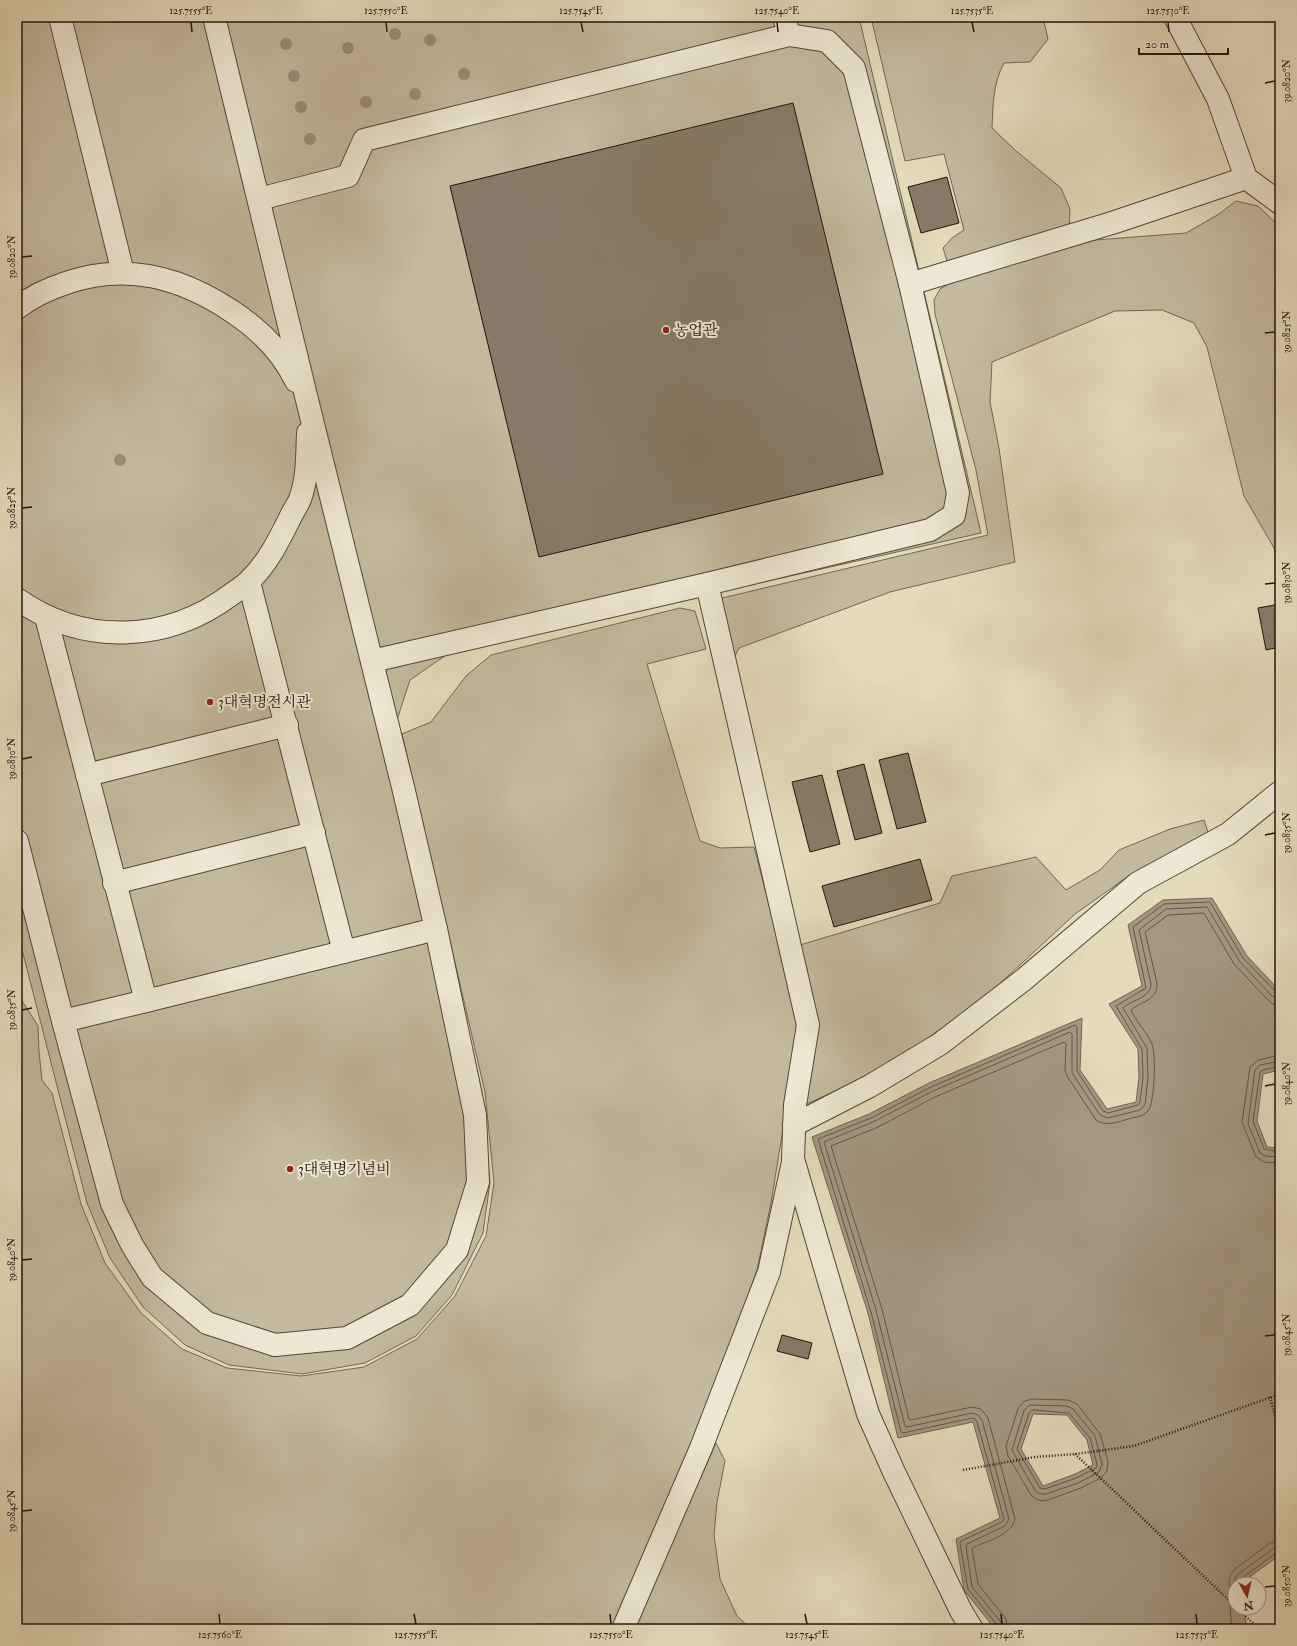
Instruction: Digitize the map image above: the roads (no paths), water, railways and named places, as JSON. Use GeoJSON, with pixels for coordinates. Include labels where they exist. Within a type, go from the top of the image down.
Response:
{"type":"FeatureCollection","features":[{"type":"Feature","properties":{"kind":"lane"},"geometry":{"type":"LineString","coordinates":[[60,17],[123,273]]}},
{"type":"Feature","properties":{"kind":"lane"},"geometry":{"type":"LineString","coordinates":[[17,841],[62,1021],[112,1204],[132,1245],[152,1277],[207,1323],[275,1344],[347,1338],[410,1306],[457,1250],[478,1182],[475,1115],[436,929],[403,787],[308,408],[259,198],[214,17]]}},
{"type":"Feature","properties":{"kind":"lane"},"geometry":{"type":"LineString","coordinates":[[1175,17],[1218,99],[1246,178],[1280,203]]}},
{"type":"Feature","properties":{"kind":"lane"},"geometry":{"type":"LineString","coordinates":[[259,198],[348,176],[364,140],[787,26],[827,41],[854,68],[910,284],[958,493],[954,514],[930,530],[707,584],[372,662]]}},
{"type":"Feature","properties":{"kind":"lane"},"geometry":{"type":"LineString","coordinates":[[910,284],[1114,222],[1246,178]]}},
{"type":"Feature","properties":{"kind":"lane"},"geometry":{"type":"LineString","coordinates":[[17,308],[51,288],[78,279],[123,273],[162,278],[189,287],[214,299],[259,331],[278,351],[292,373],[308,408],[305,477],[300,499],[277,545],[249,582],[218,605],[193,618],[166,627],[138,632],[110,633],[82,629],[46,617],[17,599]]}},
{"type":"Feature","properties":{"kind":"lane"},"geometry":{"type":"LineString","coordinates":[[249,582],[287,725],[344,952]]}},
{"type":"Feature","properties":{"kind":"lane"},"geometry":{"type":"LineString","coordinates":[[623,1629],[701,1448],[769,1272],[793,1159],[794,1105],[808,1025],[707,584]]}},
{"type":"Feature","properties":{"kind":"lane"},"geometry":{"type":"LineString","coordinates":[[46,617],[114,883],[146,1001]]}},
{"type":"Feature","properties":{"kind":"lane"},"geometry":{"type":"LineString","coordinates":[[87,775],[287,725]]}},
{"type":"Feature","properties":{"kind":"lane"},"geometry":{"type":"LineString","coordinates":[[794,1125],[870,1086],[940,1044],[1022,981],[1138,883],[1228,834],[1280,792]]}},
{"type":"Feature","properties":{"kind":"lane"},"geometry":{"type":"LineString","coordinates":[[114,883],[314,833]]}},
{"type":"Feature","properties":{"kind":"lane"},"geometry":{"type":"LineString","coordinates":[[62,1021],[436,929]]}},
{"type":"Feature","properties":{"kind":"lane"},"geometry":{"type":"LineString","coordinates":[[793,1159],[868,1414],[894,1472],[961,1611],[972,1629]]}},
{"type":"Feature","properties":{"kind":"water"},"geometry":{"type":"Polygon","coordinates":[[[1212,898],[1247,956],[1280,991],[1280,1070],[1263,1074],[1257,1121],[1267,1147],[1280,1148],[1280,1555],[1251,1576],[1227,1576],[1227,1616],[1245,1616],[1247,1629],[995,1629],[964,1590],[956,1539],[1000,1518],[973,1422],[898,1438],[868,1313],[812,1137],[869,1114],[929,1083],[1082,1018],[1080,1070],[1107,1109],[1136,1102],[1139,1077],[1138,1049],[1109,1004],[1142,986],[1128,925],[1163,900],[1212,898]],[[1033,1414],[1021,1449],[1043,1486],[1075,1474],[1093,1465],[1087,1440],[1067,1415],[1033,1414]]]}},
{"type":"Feature","properties":{"kind":"place","name":"농업관"},"geometry":{"type":"Point","coordinates":[666,330]}},
{"type":"Feature","properties":{"kind":"place","name":"3대혁명전시관"},"geometry":{"type":"Point","coordinates":[210,702]}},
{"type":"Feature","properties":{"kind":"place","name":"3대혁명기념비"},"geometry":{"type":"Point","coordinates":[290,1169]}}]}
